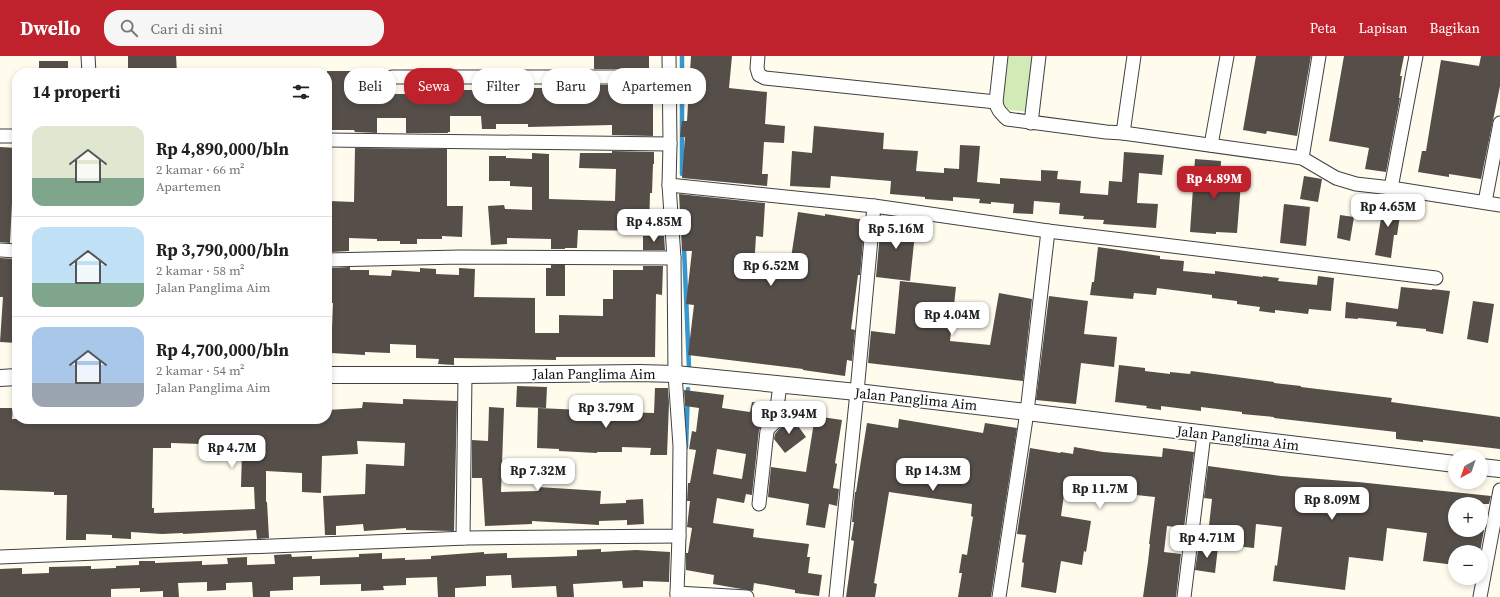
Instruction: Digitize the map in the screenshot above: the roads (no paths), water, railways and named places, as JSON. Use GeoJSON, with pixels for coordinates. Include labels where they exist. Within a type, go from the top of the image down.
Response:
{"type":"FeatureCollection","features":[{"type":"Feature","properties":{"kind":"street"},"geometry":{"type":"LineString","coordinates":[[88,56],[89,68]]}},
{"type":"Feature","properties":{"kind":"street"},"geometry":{"type":"LineString","coordinates":[[669,56],[669,68]]}},
{"type":"Feature","properties":{"kind":"street"},"geometry":{"type":"LineString","coordinates":[[758,56],[757,68],[760,75],[765,78],[996,102]]}},
{"type":"Feature","properties":{"kind":"street"},"geometry":{"type":"LineString","coordinates":[[1001,56],[996,102],[997,108],[1007,119],[1123,133],[1302,158],[1336,178],[1356,184],[1500,204]]}},
{"type":"Feature","properties":{"kind":"street"},"geometry":{"type":"LineString","coordinates":[[1032,122],[1039,56]]}},
{"type":"Feature","properties":{"kind":"street"},"geometry":{"type":"LineString","coordinates":[[1123,133],[1134,56]]}},
{"type":"Feature","properties":{"kind":"street"},"geometry":{"type":"LineString","coordinates":[[1211,145],[1227,56]]}},
{"type":"Feature","properties":{"kind":"street"},"geometry":{"type":"LineString","coordinates":[[1302,158],[1319,56]]}},
{"type":"Feature","properties":{"kind":"street"},"geometry":{"type":"LineString","coordinates":[[1392,188],[1416,56]]}},
{"type":"Feature","properties":{"kind":"street"},"geometry":{"type":"LineString","coordinates":[[396,77],[608,77]]}},
{"type":"Feature","properties":{"kind":"street"},"geometry":{"type":"LineString","coordinates":[[669,104],[669,185],[674,258],[675,374],[680,446],[677,595],[747,597]]}},
{"type":"Feature","properties":{"kind":"street"},"geometry":{"type":"LineString","coordinates":[[1485,202],[1500,122]]}},
{"type":"Feature","properties":{"kind":"street"},"geometry":{"type":"LineString","coordinates":[[0,136],[12,136]]}},
{"type":"Feature","properties":{"kind":"street"},"geometry":{"type":"LineString","coordinates":[[332,140],[670,144]]}},
{"type":"Feature","properties":{"kind":"street"},"geometry":{"type":"LineString","coordinates":[[669,185],[874,206],[1048,232],[1436,278]]}},
{"type":"Feature","properties":{"kind":"street"},"geometry":{"type":"LineString","coordinates":[[836,597],[874,206]]}},
{"type":"Feature","properties":{"kind":"street"},"geometry":{"type":"LineString","coordinates":[[999,597],[1027,412],[1048,232]]}},
{"type":"Feature","properties":{"kind":"street"},"geometry":{"type":"LineString","coordinates":[[0,250],[12,251]]}},
{"type":"Feature","properties":{"kind":"street"},"geometry":{"type":"LineString","coordinates":[[332,260],[460,257],[674,258]]}},
{"type":"Feature","properties":{"kind":"street","name":"Jalan Panglima Aim"},"geometry":{"type":"LineString","coordinates":[[332,375],[675,374],[857,392],[1448,463]]}},
{"type":"Feature","properties":{"kind":"street"},"geometry":{"type":"LineString","coordinates":[[463,538],[465,375]]}},
{"type":"Feature","properties":{"kind":"street"},"geometry":{"type":"LineString","coordinates":[[0,378],[12,377]]}},
{"type":"Feature","properties":{"kind":"street"},"geometry":{"type":"LineString","coordinates":[[759,504],[767,431],[768,428],[775,422],[780,385]]}},
{"type":"Feature","properties":{"kind":"street"},"geometry":{"type":"LineString","coordinates":[[1184,597],[1204,434]]}},
{"type":"Feature","properties":{"kind":"street"},"geometry":{"type":"LineString","coordinates":[[1488,468],[1500,469]]}},
{"type":"Feature","properties":{"kind":"street"},"geometry":{"type":"LineString","coordinates":[[1480,597],[1500,490]]}},
{"type":"Feature","properties":{"kind":"street"},"geometry":{"type":"LineString","coordinates":[[0,557],[463,538],[679,536]]}},
{"type":"Feature","properties":{"kind":"waterway"},"geometry":{"type":"LineString","coordinates":[[682,56],[682,174]]}},
{"type":"Feature","properties":{"kind":"waterway"},"geometry":{"type":"LineString","coordinates":[[684,247],[689,368]]}},
{"type":"Feature","properties":{"kind":"waterway"},"geometry":{"type":"LineString","coordinates":[[686,447],[688,389]]}}]}
